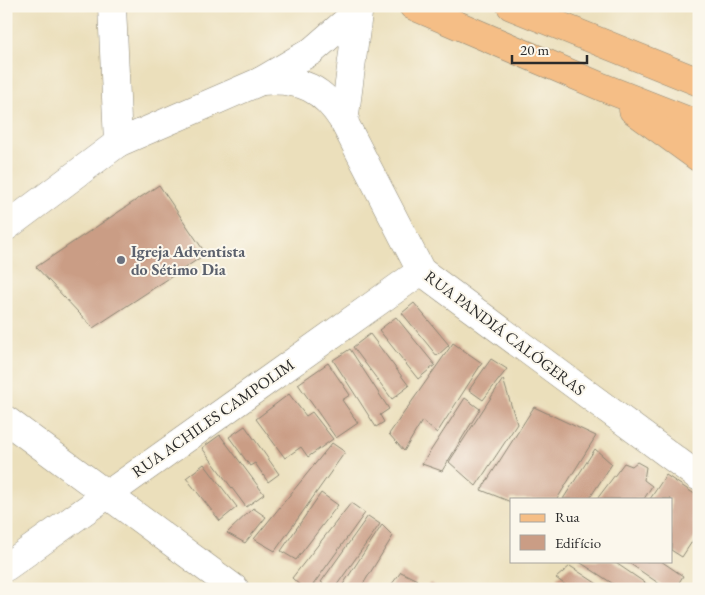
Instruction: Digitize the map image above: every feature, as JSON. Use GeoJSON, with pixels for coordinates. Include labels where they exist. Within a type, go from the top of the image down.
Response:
{"type":"FeatureCollection","features":[{"type":"Feature","properties":{"kind":"main road"},"geometry":{"type":"LineString","coordinates":[[413,6],[602,87],[699,125]]}},
{"type":"Feature","properties":{"kind":"main road"},"geometry":{"type":"LineString","coordinates":[[511,6],[699,82]]}},
{"type":"Feature","properties":{"kind":"main road"},"geometry":{"type":"LineString","coordinates":[[602,87],[699,158]]}},
{"type":"Feature","properties":{"kind":"street"},"geometry":{"type":"LineString","coordinates":[[112,6],[118,143]]}},
{"type":"Feature","properties":{"kind":"street"},"geometry":{"type":"LineString","coordinates":[[6,228],[118,143],[261,81],[312,52],[359,9]]}},
{"type":"Feature","properties":{"kind":"street"},"geometry":{"type":"LineString","coordinates":[[344,122],[359,9]]}},
{"type":"Feature","properties":{"kind":"street","name":"RUA PANDIÁ CALÓGERAS"},"geometry":{"type":"LineString","coordinates":[[261,81],[278,80],[309,86],[332,103],[344,122],[421,271],[699,477]]}},
{"type":"Feature","properties":{"kind":"street","name":"RUA ACHILES CAMPOLIM"},"geometry":{"type":"LineString","coordinates":[[6,566],[421,271]]}},
{"type":"Feature","properties":{"kind":"street"},"geometry":{"type":"LineString","coordinates":[[6,420],[235,589]]}},
{"type":"Feature","properties":{"kind":"building","name":"Igreja Adventista do Sétimo Dia"},"geometry":{"type":"Polygon","coordinates":[[[159,185],[206,254],[93,328],[36,267],[159,185]]]}},
{"type":"Feature","properties":{"kind":"building"},"geometry":{"type":"Polygon","coordinates":[[[414,303],[449,345],[437,356],[402,313],[414,303]]]}},
{"type":"Feature","properties":{"kind":"building"},"geometry":{"type":"Polygon","coordinates":[[[396,317],[435,365],[418,379],[379,330],[396,317]]]}},
{"type":"Feature","properties":{"kind":"building"},"geometry":{"type":"Polygon","coordinates":[[[370,334],[409,386],[392,399],[353,347],[370,334]]]}},
{"type":"Feature","properties":{"kind":"building"},"geometry":{"type":"Polygon","coordinates":[[[453,343],[482,363],[437,433],[422,421],[404,451],[389,434],[453,343]]]}},
{"type":"Feature","properties":{"kind":"building"},"geometry":{"type":"Polygon","coordinates":[[[350,349],[389,409],[380,415],[384,422],[376,427],[333,360],[350,349]]]}},
{"type":"Feature","properties":{"kind":"building"},"geometry":{"type":"Polygon","coordinates":[[[491,359],[507,369],[483,400],[469,390],[491,359]]]}},
{"type":"Feature","properties":{"kind":"building"},"geometry":{"type":"Polygon","coordinates":[[[328,363],[350,395],[342,400],[358,423],[336,438],[298,384],[328,363]]]}},
{"type":"Feature","properties":{"kind":"building"},"geometry":{"type":"Polygon","coordinates":[[[503,379],[517,424],[476,486],[449,462],[503,379]]]}},
{"type":"Feature","properties":{"kind":"building"},"geometry":{"type":"Polygon","coordinates":[[[289,394],[306,416],[312,412],[333,439],[308,457],[301,447],[285,458],[256,419],[289,394]]]}},
{"type":"Feature","properties":{"kind":"building"},"geometry":{"type":"Polygon","coordinates":[[[465,398],[480,409],[442,471],[422,464],[465,398]]]}},
{"type":"Feature","properties":{"kind":"building"},"geometry":{"type":"Polygon","coordinates":[[[534,407],[596,436],[558,498],[510,498],[510,502],[481,490],[534,407]]]}},
{"type":"Feature","properties":{"kind":"building"},"geometry":{"type":"Polygon","coordinates":[[[245,426],[279,474],[268,482],[255,463],[250,466],[229,437],[245,426]]]}},
{"type":"Feature","properties":{"kind":"building"},"geometry":{"type":"Polygon","coordinates":[[[220,435],[264,494],[246,507],[202,448],[220,435]]]}},
{"type":"Feature","properties":{"kind":"building"},"geometry":{"type":"Polygon","coordinates":[[[332,443],[345,452],[275,551],[254,539],[332,443]]]}},
{"type":"Feature","properties":{"kind":"building"},"geometry":{"type":"Polygon","coordinates":[[[595,449],[612,464],[590,498],[564,498],[595,449]]]}},
{"type":"Feature","properties":{"kind":"building"},"geometry":{"type":"Polygon","coordinates":[[[637,462],[646,467],[644,480],[652,486],[645,498],[598,498],[624,463],[632,466],[637,462]]]}},
{"type":"Feature","properties":{"kind":"building"},"geometry":{"type":"Polygon","coordinates":[[[204,464],[237,507],[220,521],[186,478],[204,464]]]}},
{"type":"Feature","properties":{"kind":"building"},"geometry":{"type":"Polygon","coordinates":[[[666,475],[699,497],[699,531],[682,557],[672,551],[672,498],[651,498],[666,475]]]}},
{"type":"Feature","properties":{"kind":"building"},"geometry":{"type":"Polygon","coordinates":[[[321,493],[338,505],[296,560],[281,551],[321,493]]]}},
{"type":"Feature","properties":{"kind":"building"},"geometry":{"type":"Polygon","coordinates":[[[351,503],[365,513],[310,589],[304,589],[292,578],[351,503]]]}},
{"type":"Feature","properties":{"kind":"building"},"geometry":{"type":"Polygon","coordinates":[[[253,508],[266,517],[245,543],[227,533],[253,508]]]}},
{"type":"Feature","properties":{"kind":"building"},"geometry":{"type":"Polygon","coordinates":[[[368,516],[380,524],[334,589],[331,589],[321,582],[368,516]]]}},
{"type":"Feature","properties":{"kind":"building"},"geometry":{"type":"Polygon","coordinates":[[[382,525],[393,536],[360,589],[340,589],[382,525]]]}},
{"type":"Feature","properties":{"kind":"building"},"geometry":{"type":"Polygon","coordinates":[[[580,562],[614,562],[654,589],[621,589],[580,562]]]}},
{"type":"Feature","properties":{"kind":"building"},"geometry":{"type":"Polygon","coordinates":[[[627,562],[662,562],[683,576],[675,589],[667,589],[627,562]]]}},
{"type":"Feature","properties":{"kind":"building"},"geometry":{"type":"Polygon","coordinates":[[[570,566],[605,589],[571,589],[556,578],[570,566]]]}},
{"type":"Feature","properties":{"kind":"building"},"geometry":{"type":"Polygon","coordinates":[[[401,572],[417,580],[411,589],[388,589],[401,572]]]}},
{"type":"Feature","properties":{"kind":"building"},"geometry":{"type":"Polygon","coordinates":[[[430,583],[440,589],[426,589],[430,583]]]}},
{"type":"Feature","properties":{"kind":"place","name":"Igreja Adventista do Sétimo Dia"},"geometry":{"type":"Point","coordinates":[121,260]}}]}
